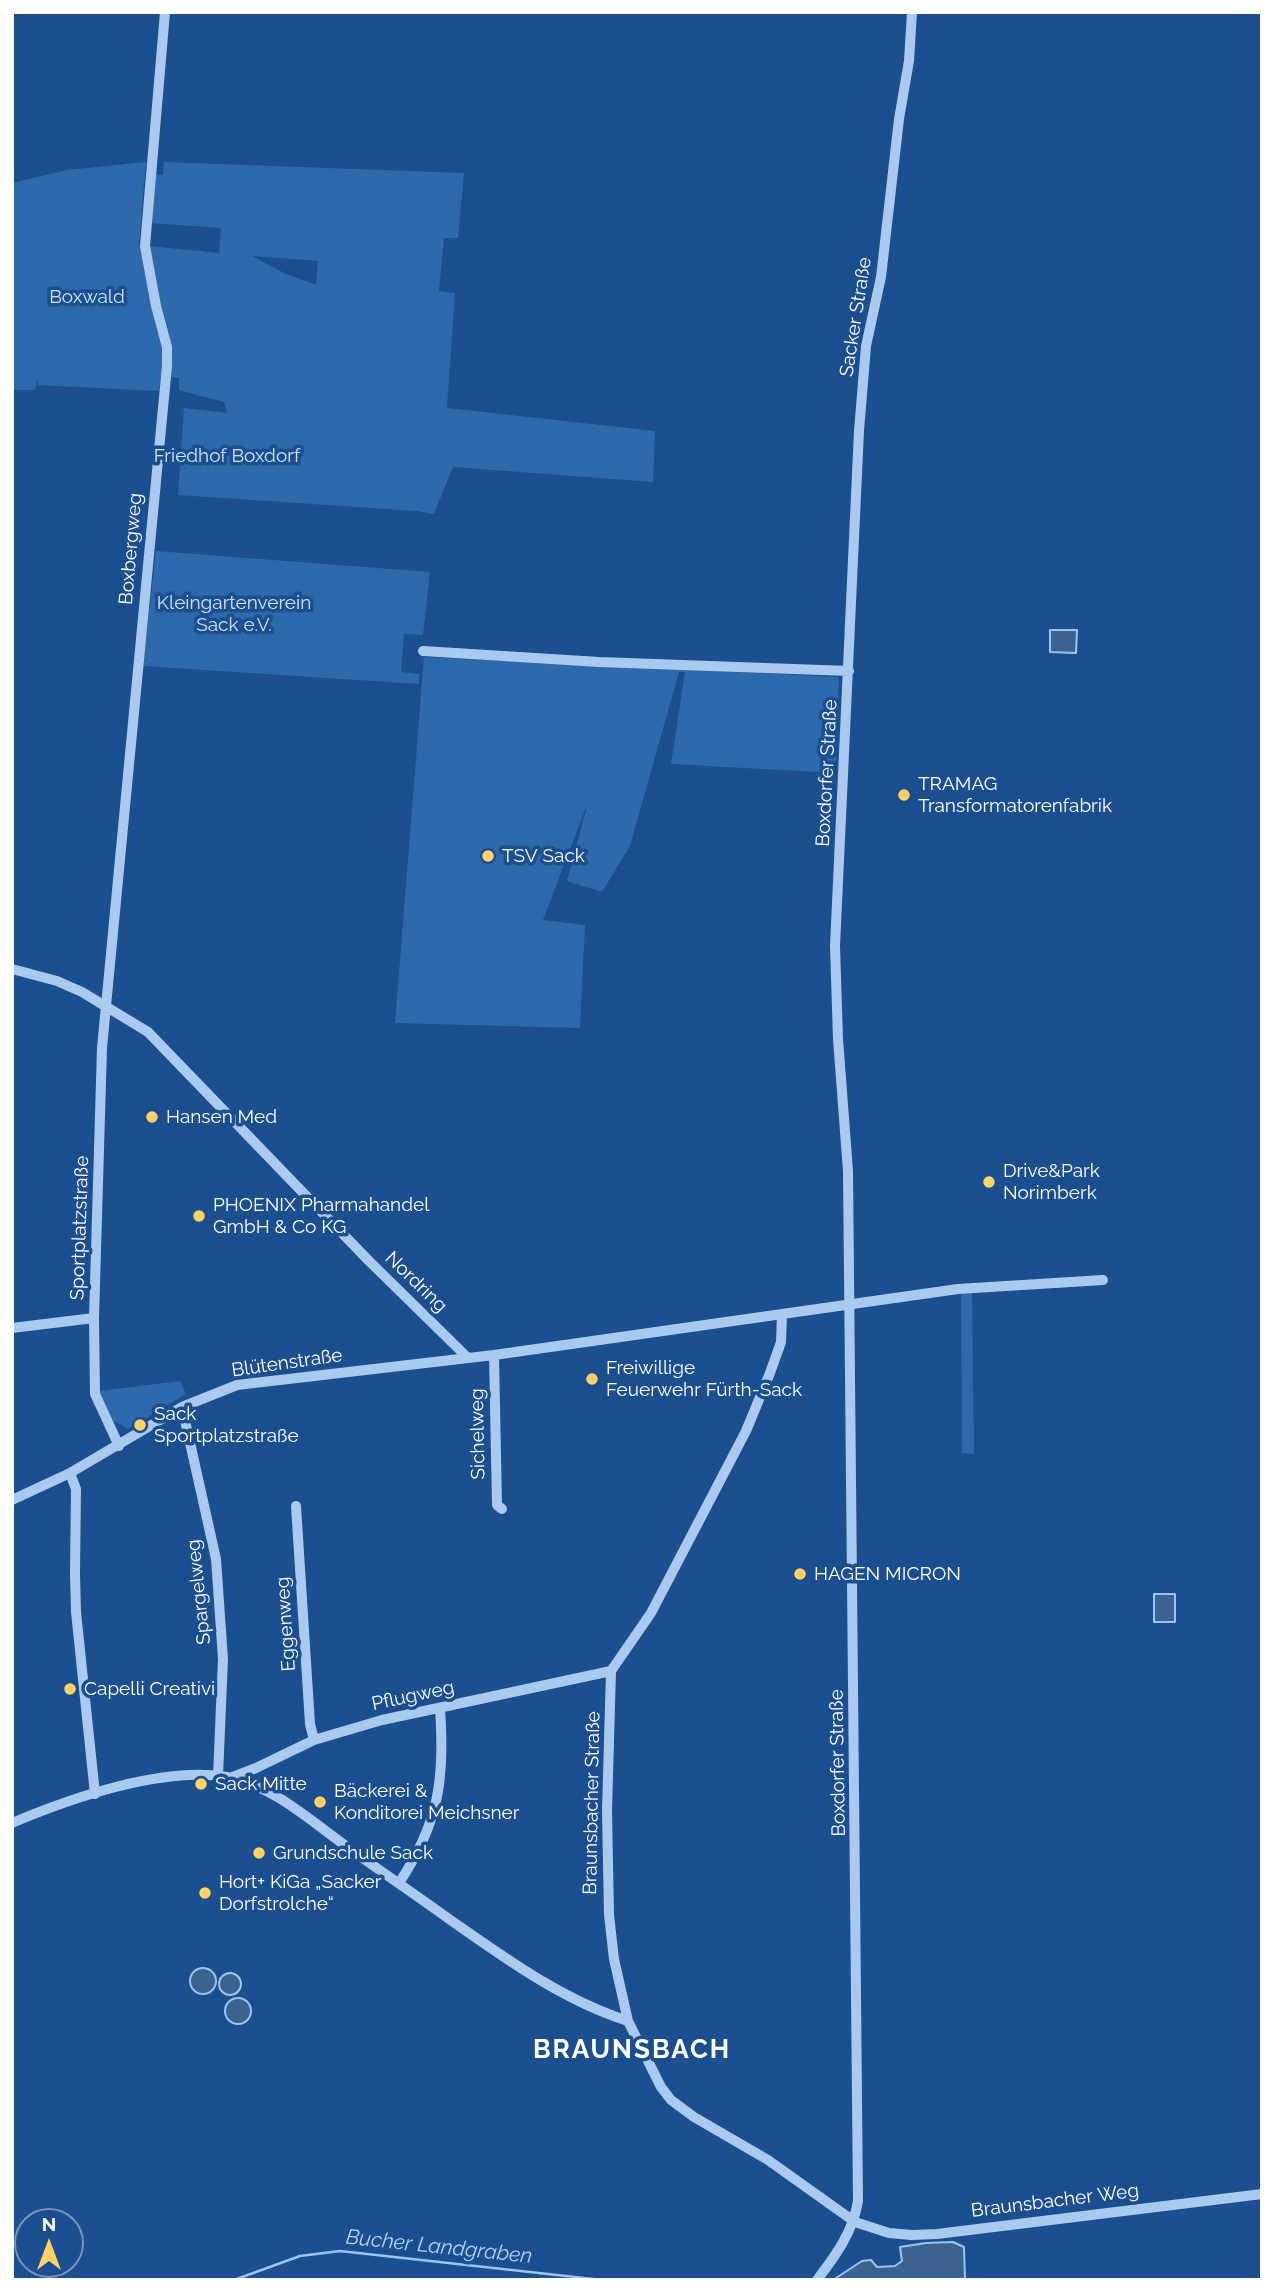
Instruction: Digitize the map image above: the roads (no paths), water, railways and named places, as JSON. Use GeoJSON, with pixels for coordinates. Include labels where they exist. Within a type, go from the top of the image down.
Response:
{"type":"FeatureCollection","features":[{"type":"Feature","properties":{"kind":"street","name":"Boxbergweg"},"geometry":{"type":"LineString","coordinates":[[107,1007],[167,366],[167,347],[145,246],[165,12]]}},
{"type":"Feature","properties":{"kind":"street","name":"Sacker Straße"},"geometry":{"type":"LineString","coordinates":[[849,671],[859,431],[866,346],[881,277],[899,119],[909,61],[912,12]]}},
{"type":"Feature","properties":{"kind":"street"},"geometry":{"type":"LineString","coordinates":[[422,651],[598,662],[849,671]]}},
{"type":"Feature","properties":{"kind":"street","name":"Boxdorfer Straße"},"geometry":{"type":"LineString","coordinates":[[849,671],[835,946],[838,1039],[848,1171],[858,2016],[858,2201],[855,2221]]}},
{"type":"Feature","properties":{"kind":"street","name":"Nordring"},"geometry":{"type":"LineString","coordinates":[[12,969],[57,981],[148,1032],[369,1261],[468,1358]]}},
{"type":"Feature","properties":{"kind":"street","name":"Sportplatzstraße"},"geometry":{"type":"LineString","coordinates":[[107,1007],[102,1048],[94,1318],[95,1394],[119,1446]]}},
{"type":"Feature","properties":{"kind":"street"},"geometry":{"type":"LineString","coordinates":[[468,1358],[957,1289],[1103,1280]]}},
{"type":"Feature","properties":{"kind":"street"},"geometry":{"type":"LineString","coordinates":[[611,1671],[651,1613],[746,1431],[781,1342],[782,1314]]}},
{"type":"Feature","properties":{"kind":"street"},"geometry":{"type":"LineString","coordinates":[[12,1328],[94,1318]]}},
{"type":"Feature","properties":{"kind":"street","name":"Sichelweg"},"geometry":{"type":"LineString","coordinates":[[494,1355],[497,1505],[502,1510]]}},
{"type":"Feature","properties":{"kind":"street","name":"Blütenstraße"},"geometry":{"type":"LineString","coordinates":[[12,1500],[71,1474],[182,1407],[237,1385],[468,1358]]}},
{"type":"Feature","properties":{"kind":"street","name":"Spargelweg"},"geometry":{"type":"LineString","coordinates":[[182,1407],[218,1575],[222,1659],[218,1776]]}},
{"type":"Feature","properties":{"kind":"street"},"geometry":{"type":"LineString","coordinates":[[71,1474],[76,1489],[76,1612],[95,1794]]}},
{"type":"Feature","properties":{"kind":"street","name":"Eggenweg"},"geometry":{"type":"LineString","coordinates":[[296,1506],[310,1724],[314,1740]]}},
{"type":"Feature","properties":{"kind":"street","name":"Braunsbacher Straße"},"geometry":{"type":"LineString","coordinates":[[611,1671],[607,1811],[609,1923],[628,2021],[661,2087],[671,2100],[796,2179],[855,2221]]}},
{"type":"Feature","properties":{"kind":"street","name":"Pflugweg"},"geometry":{"type":"LineString","coordinates":[[230,1778],[314,1740],[382,1720],[611,1671]]}},
{"type":"Feature","properties":{"kind":"street"},"geometry":{"type":"LineString","coordinates":[[399,1883],[423,1843],[440,1788],[443,1762],[440,1709]]}},
{"type":"Feature","properties":{"kind":"street"},"geometry":{"type":"LineString","coordinates":[[12,1823],[47,1808],[150,1780],[188,1776],[230,1778],[277,1797],[507,1960],[606,2015],[628,2021]]}},
{"type":"Feature","properties":{"kind":"street","name":"Braunsbacher Weg"},"geometry":{"type":"LineString","coordinates":[[855,2221],[889,2233],[937,2234],[1262,2194]]}},
{"type":"Feature","properties":{"kind":"street"},"geometry":{"type":"LineString","coordinates":[[817,2280],[846,2239],[855,2221]]}},
{"type":"Feature","properties":{"kind":"waterway","name":"Bucher Landgraben"},"geometry":{"type":"LineString","coordinates":[[234,2280],[300,2256],[340,2251],[602,2280]]}},
{"type":"Feature","properties":{"kind":"place","name":"TRAMAG Transformatorenfabrik"},"geometry":{"type":"Point","coordinates":[904,795]}},
{"type":"Feature","properties":{"kind":"place","name":"TSV Sack"},"geometry":{"type":"Point","coordinates":[488,856]}},
{"type":"Feature","properties":{"kind":"place","name":"Hansen Med"},"geometry":{"type":"Point","coordinates":[152,1117]}},
{"type":"Feature","properties":{"kind":"place","name":"Drive&Park Norimberk"},"geometry":{"type":"Point","coordinates":[989,1182]}},
{"type":"Feature","properties":{"kind":"place","name":"PHOENIX Pharmahandel GmbH & Co KG"},"geometry":{"type":"Point","coordinates":[199,1216]}},
{"type":"Feature","properties":{"kind":"place","name":"Freiwillige Feuerwehr Fürth-Sack"},"geometry":{"type":"Point","coordinates":[592,1379]}},
{"type":"Feature","properties":{"kind":"place","name":"Sack Sportplatzstraße"},"geometry":{"type":"Point","coordinates":[140,1425]}},
{"type":"Feature","properties":{"kind":"place","name":"HAGEN MICRON"},"geometry":{"type":"Point","coordinates":[800,1574]}},
{"type":"Feature","properties":{"kind":"place","name":"Capelli Creativi"},"geometry":{"type":"Point","coordinates":[70,1689]}},
{"type":"Feature","properties":{"kind":"place","name":"Sack Mitte"},"geometry":{"type":"Point","coordinates":[201,1784]}},
{"type":"Feature","properties":{"kind":"place","name":"Bäckerei & Konditorei Meichsner"},"geometry":{"type":"Point","coordinates":[320,1802]}},
{"type":"Feature","properties":{"kind":"place","name":"Grundschule Sack"},"geometry":{"type":"Point","coordinates":[259,1853]}},
{"type":"Feature","properties":{"kind":"place","name":"Hort+ KiGa „Sacker Dorfstrolche“"},"geometry":{"type":"Point","coordinates":[205,1893]}},
{"type":"Feature","properties":{"kind":"district","name":"BRAUNSBACH"},"geometry":{"type":"Point","coordinates":[632,2050]}},
{"type":"Feature","properties":{"kind":"park label","name":"Boxwald"},"geometry":{"type":"Point","coordinates":[87,297]}},
{"type":"Feature","properties":{"kind":"park label","name":"Friedhof Boxdorf"},"geometry":{"type":"Point","coordinates":[227,456]}},
{"type":"Feature","properties":{"kind":"park label","name":"Kleingartenverein Sack e.V."},"geometry":{"type":"Point","coordinates":[234,614]}}]}
